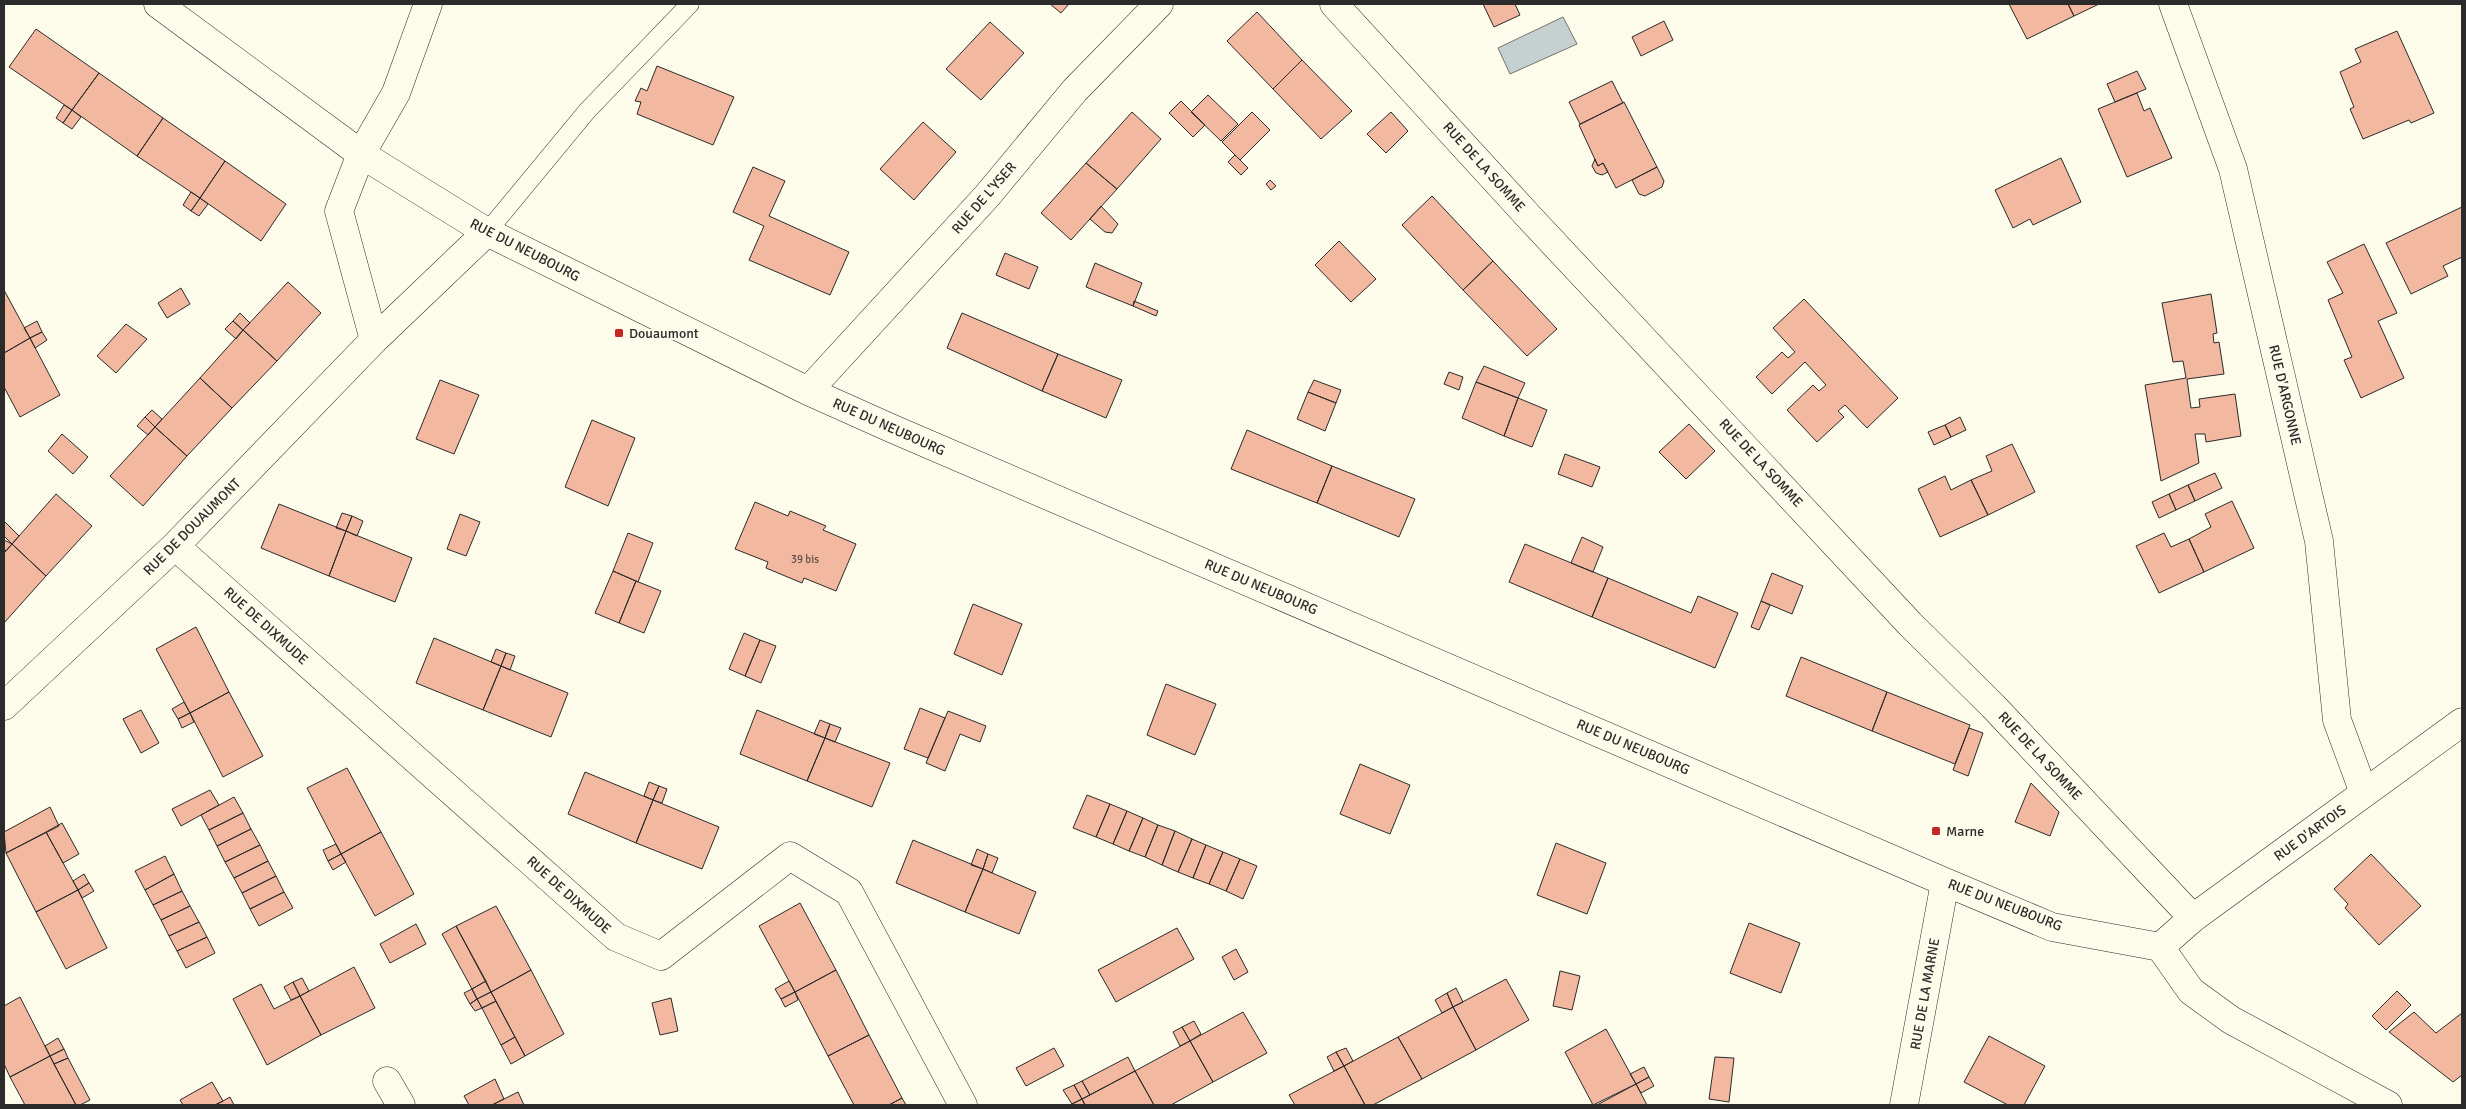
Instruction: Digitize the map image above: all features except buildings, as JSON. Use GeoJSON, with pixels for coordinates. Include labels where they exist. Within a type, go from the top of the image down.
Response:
{"type":"FeatureCollection","features":[{"type":"Feature","properties":{"kind":"street","name":"RUE DU NEUBOURG"},"geometry":{"type":"LineString","coordinates":[[158,4],[361,154],[487,232],[808,391],[2052,927],[2160,947]]}},
{"type":"Feature","properties":{"kind":"street"},"geometry":{"type":"LineString","coordinates":[[374,340],[339,211],[361,154],[396,93],[428,4]]}},
{"type":"Feature","properties":{"kind":"street","name":"RUE DE L'YSER"},"geometry":{"type":"LineString","coordinates":[[808,391],[987,196],[1075,90],[1159,4]]}},
{"type":"Feature","properties":{"kind":"street","name":"RUE DE LA SOMME"},"geometry":{"type":"LineString","coordinates":[[1334,4],[1530,218],[1910,624],[1993,706],[2193,918]]}},
{"type":"Feature","properties":{"kind":"street","name":"RUE D'ARGONNE"},"geometry":{"type":"LineString","coordinates":[[2173,4],[2233,170],[2319,541],[2337,720],[2364,793]]}},
{"type":"Feature","properties":{"kind":"street","name":"RUE DE DOUAUMONT"},"geometry":{"type":"LineString","coordinates":[[4,706],[175,546],[374,340],[487,232]]}},
{"type":"Feature","properties":{"kind":"street","name":"RUE DE DIXMUDE"},"geometry":{"type":"LineString","coordinates":[[175,546],[616,937],[661,956],[790,856],[849,892],[963,1105]]}},
{"type":"Feature","properties":{"kind":"street","name":"RUE D'ARTOIS"},"geometry":{"type":"LineString","coordinates":[[2160,947],[2193,918],[2462,722]]}},
{"type":"Feature","properties":{"kind":"street","name":"RUE DE LA MARNE"},"geometry":{"type":"LineString","coordinates":[[1904,1105],[1945,882]]}},
{"type":"Feature","properties":{"kind":"street"},"geometry":{"type":"LineString","coordinates":[[2160,947],[2191,991],[2231,1020],[2388,1105]]}},
{"type":"Feature","properties":{"kind":"street"},"geometry":{"type":"LineString","coordinates":[[388,1081],[400,1105]]}},
{"type":"Feature","properties":{"kind":"lane"},"geometry":{"type":"LineString","coordinates":[[487,232],[587,111],[690,4]]}},
{"type":"Feature","properties":{"kind":"shaded area"},"geometry":{"type":"Polygon","coordinates":[[[1563,17],[1577,44],[1510,74],[1498,48],[1563,17]]]}},
{"type":"Feature","properties":{"kind":"place","name":"Douaumont"},"geometry":{"type":"Point","coordinates":[619,333]}},
{"type":"Feature","properties":{"kind":"place","name":"Marne"},"geometry":{"type":"Point","coordinates":[1936,831]}}]}
